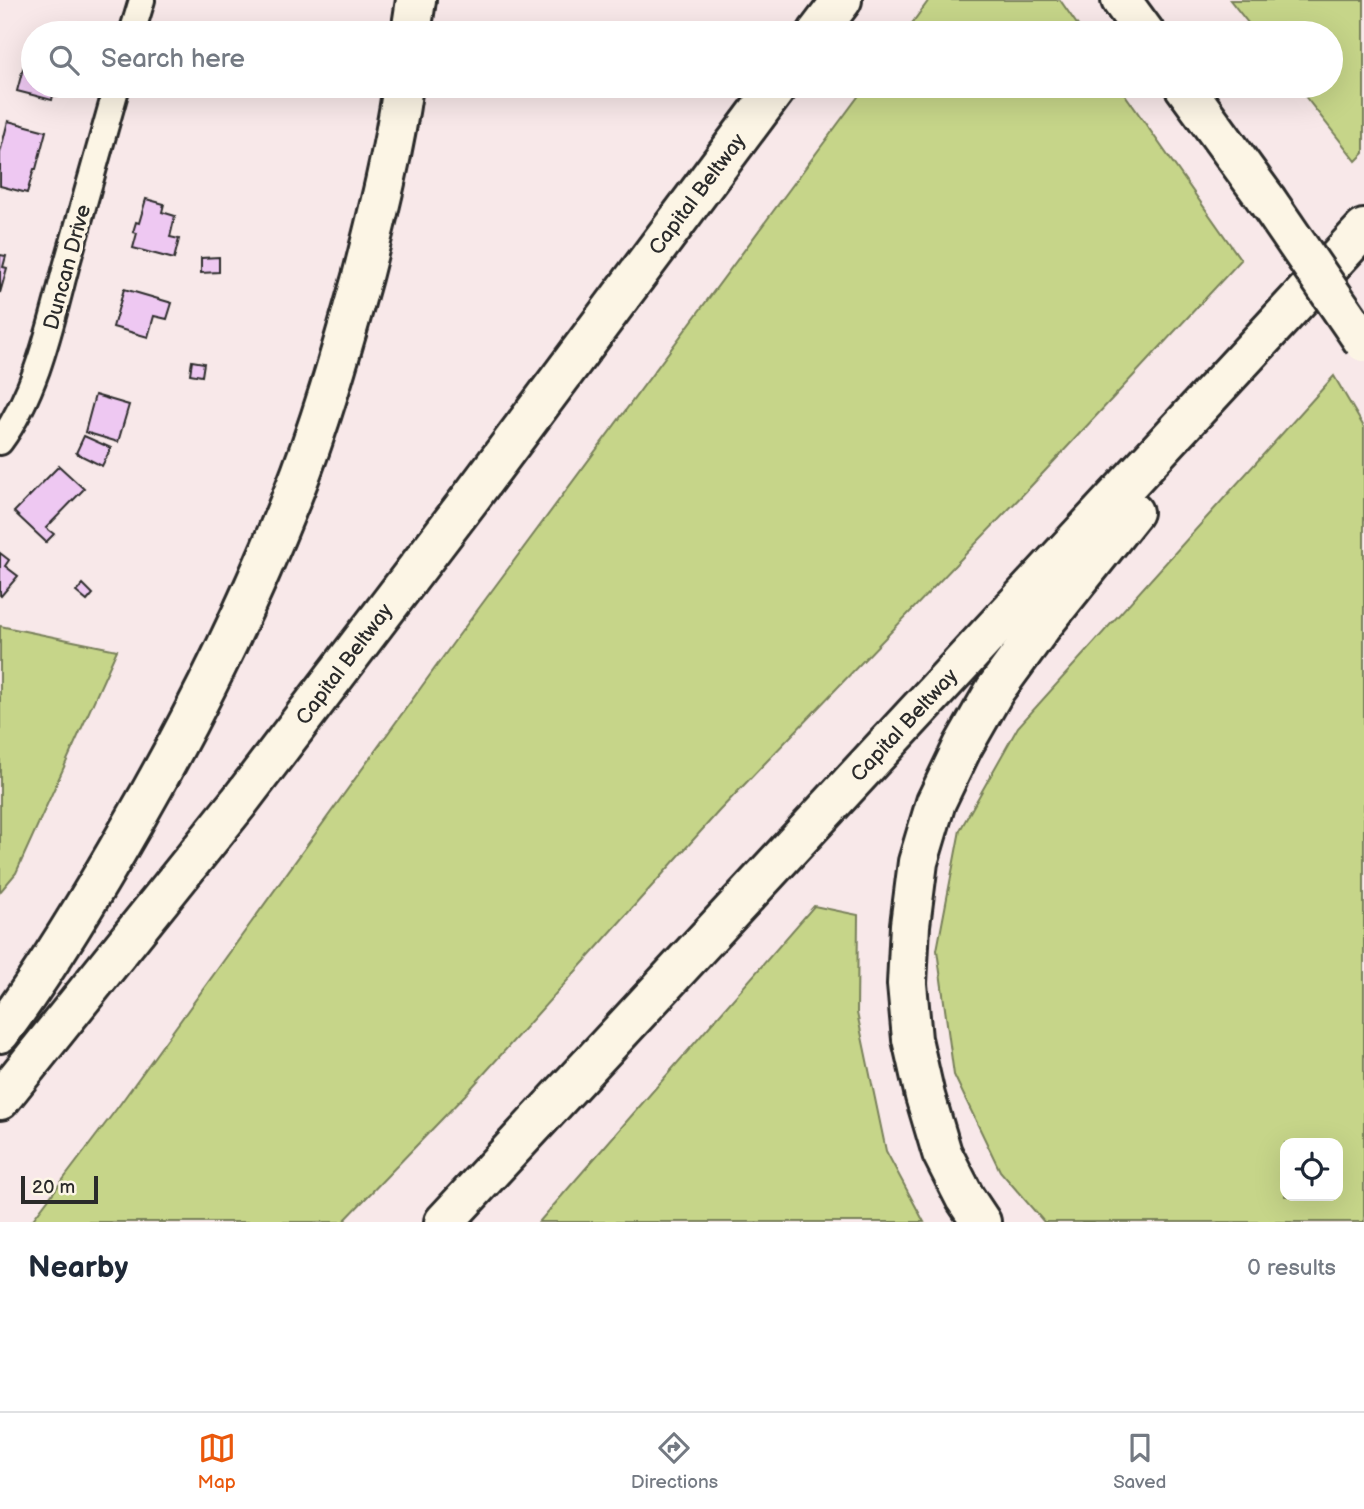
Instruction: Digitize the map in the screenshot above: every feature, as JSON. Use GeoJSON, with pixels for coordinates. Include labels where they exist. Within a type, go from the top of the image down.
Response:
{"type":"FeatureCollection","features":[{"type":"Feature","properties":{"kind":"highway"},"geometry":{"type":"LineString","coordinates":[[413,21],[416,0]]}},
{"type":"Feature","properties":{"kind":"highway"},"geometry":{"type":"LineString","coordinates":[[826,21],[842,0]]}},
{"type":"Feature","properties":{"kind":"highway"},"geometry":{"type":"LineString","coordinates":[[1121,0],[1136,21]]}},
{"type":"Feature","properties":{"kind":"highway"},"geometry":{"type":"LineString","coordinates":[[0,1033],[22,1004],[97,885],[173,752],[234,633],[291,498],[342,349],[374,229],[401,98]]}},
{"type":"Feature","properties":{"kind":"highway","name":"Capital Beltway"},"geometry":{"type":"LineString","coordinates":[[0,1100],[248,792],[769,98]]}},
{"type":"Feature","properties":{"kind":"highway"},"geometry":{"type":"LineString","coordinates":[[1193,98],[1364,342]]}},
{"type":"Feature","properties":{"kind":"highway"},"geometry":{"type":"LineString","coordinates":[[981,1222],[965,1198],[942,1153],[912,1039],[907,984],[910,925],[918,862],[936,803],[963,746],[995,691],[1041,627],[1364,229]]}},
{"type":"Feature","properties":{"kind":"highway","name":"Capital Beltway"},"geometry":{"type":"LineString","coordinates":[[444,1222],[1364,229]]}},
{"type":"Feature","properties":{"kind":"street"},"geometry":{"type":"LineString","coordinates":[[136,21],[142,0]]}},
{"type":"Feature","properties":{"kind":"street","name":"Duncan Drive"},"geometry":{"type":"LineString","coordinates":[[0,442],[22,406],[48,338],[114,98]]}},
{"type":"Feature","properties":{"kind":"green space"},"geometry":{"type":"Polygon","coordinates":[[[929,0],[1060,0],[1075,21],[914,21],[929,0]]]}},
{"type":"Feature","properties":{"kind":"green space"},"geometry":{"type":"Polygon","coordinates":[[[1230,0],[1364,0],[1364,153],[1356,161],[1306,98],[1343,98],[1343,21],[1247,21],[1230,0]]]}},
{"type":"Feature","properties":{"kind":"green space"},"geometry":{"type":"Polygon","coordinates":[[[857,98],[1127,98],[1241,260],[1031,486],[719,811],[465,1095],[343,1222],[31,1222],[118,1107],[456,639],[857,98]]]}},
{"type":"Feature","properties":{"kind":"green space"},"geometry":{"type":"Polygon","coordinates":[[[1334,376],[1364,427],[1364,1222],[1044,1222],[1000,1171],[954,1075],[937,950],[960,830],[1018,727],[1334,376]]]}},
{"type":"Feature","properties":{"kind":"green space"},"geometry":{"type":"Polygon","coordinates":[[[0,626],[117,650],[16,873],[0,892],[0,626]]]}},
{"type":"Feature","properties":{"kind":"green space"},"geometry":{"type":"Polygon","coordinates":[[[814,906],[858,915],[857,1013],[886,1151],[924,1222],[539,1222],[814,906]]]}},
{"type":"Feature","properties":{"kind":"building"},"geometry":{"type":"Polygon","coordinates":[[[21,76],[21,92],[17,91],[21,76]]]}},
{"type":"Feature","properties":{"kind":"building"},"geometry":{"type":"Polygon","coordinates":[[[8,121],[46,131],[27,193],[0,186],[0,153],[8,121]]]}},
{"type":"Feature","properties":{"kind":"building"},"geometry":{"type":"Polygon","coordinates":[[[146,199],[164,204],[162,212],[175,216],[170,237],[179,239],[174,259],[133,248],[137,233],[133,232],[136,222],[139,223],[146,199]]]}},
{"type":"Feature","properties":{"kind":"building"},"geometry":{"type":"Polygon","coordinates":[[[0,255],[6,256],[3,267],[7,268],[0,293],[0,255]]]}},
{"type":"Feature","properties":{"kind":"building"},"geometry":{"type":"Polygon","coordinates":[[[219,257],[219,272],[201,273],[201,258],[219,257]]]}},
{"type":"Feature","properties":{"kind":"building"},"geometry":{"type":"Polygon","coordinates":[[[124,289],[172,303],[167,319],[154,316],[148,337],[113,327],[124,289]]]}},
{"type":"Feature","properties":{"kind":"building"},"geometry":{"type":"Polygon","coordinates":[[[192,361],[204,363],[202,376],[190,374],[192,361]]]}},
{"type":"Feature","properties":{"kind":"building"},"geometry":{"type":"Polygon","coordinates":[[[95,395],[129,405],[118,442],[85,432],[95,395]]]}},
{"type":"Feature","properties":{"kind":"building"},"geometry":{"type":"Polygon","coordinates":[[[84,436],[111,448],[102,466],[76,453],[84,436]]]}},
{"type":"Feature","properties":{"kind":"building"},"geometry":{"type":"Polygon","coordinates":[[[59,466],[84,489],[46,528],[54,534],[46,542],[14,512],[59,466]]]}},
{"type":"Feature","properties":{"kind":"building"},"geometry":{"type":"Polygon","coordinates":[[[0,553],[9,560],[5,566],[18,576],[1,596],[0,595],[0,553]]]}},
{"type":"Feature","properties":{"kind":"building"},"geometry":{"type":"Polygon","coordinates":[[[83,584],[93,594],[87,601],[76,592],[83,584]]]}}]}
